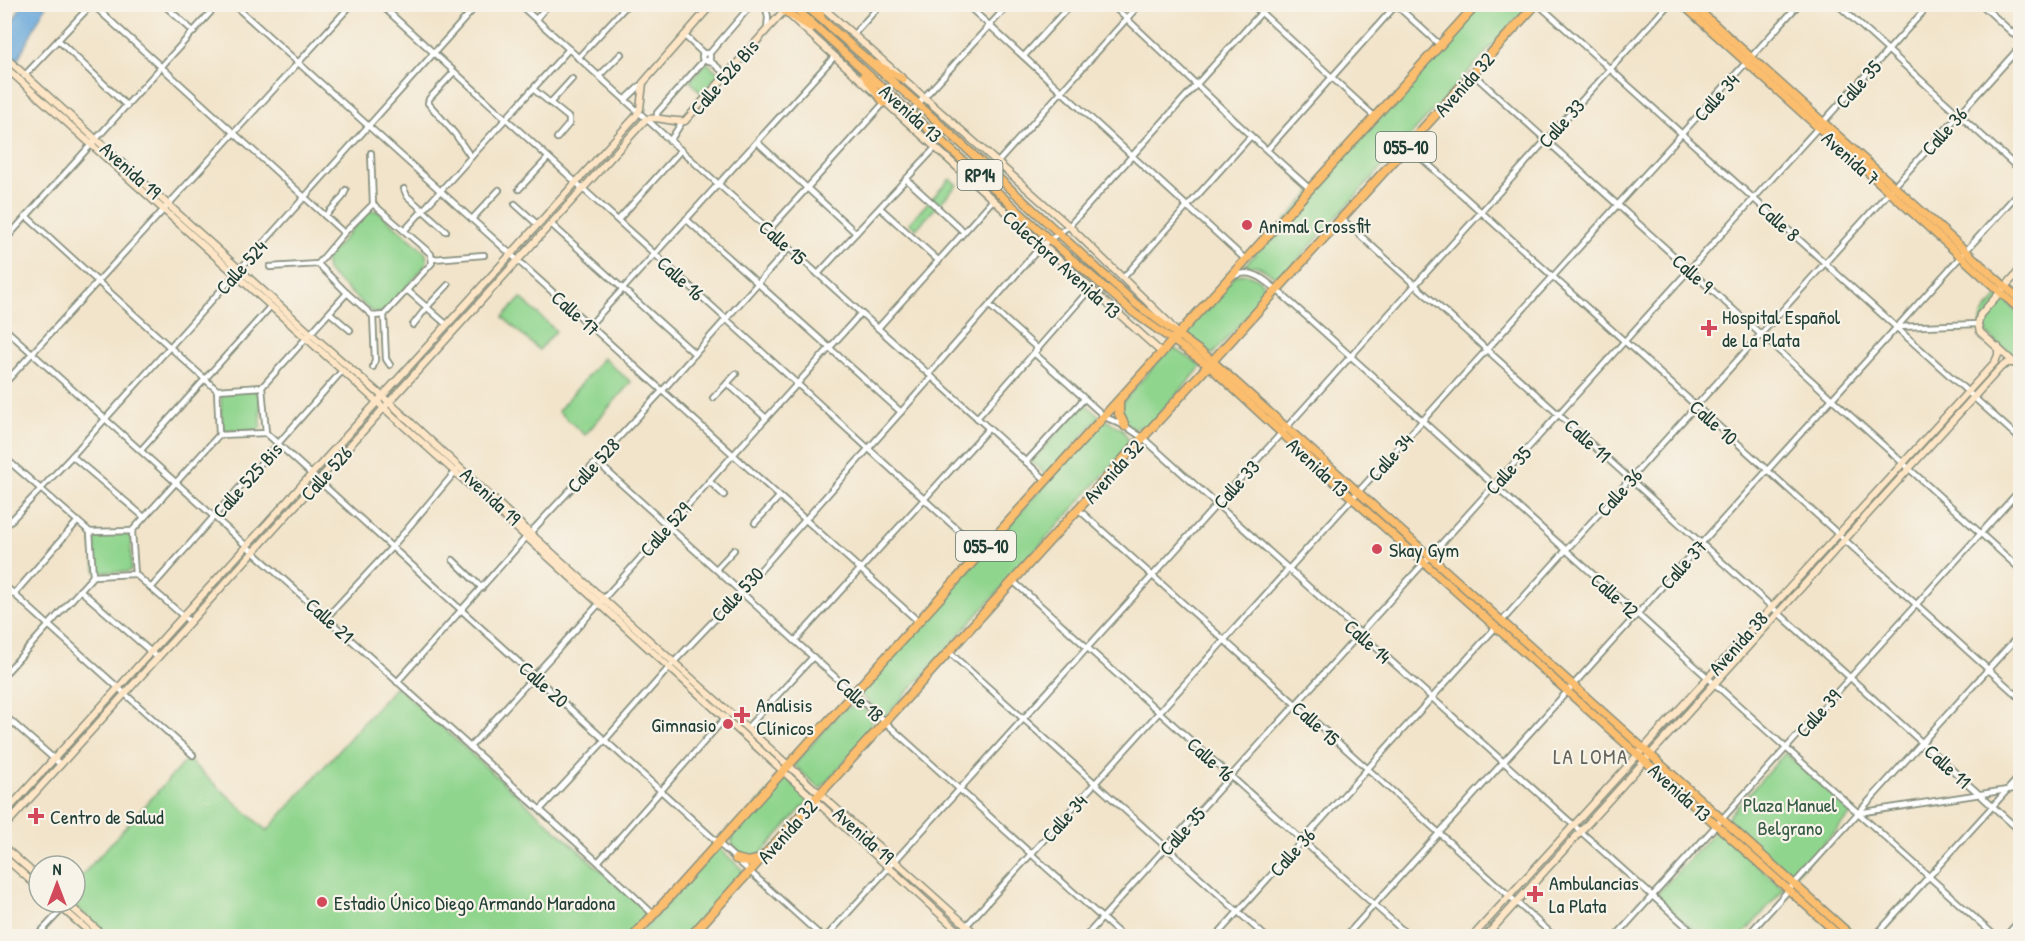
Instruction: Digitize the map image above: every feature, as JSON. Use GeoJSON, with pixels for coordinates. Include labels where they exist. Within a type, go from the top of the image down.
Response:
{"type":"FeatureCollection","features":[{"type":"Feature","properties":{"kind":"highway","name":"055-10"},"geometry":{"type":"LineString","coordinates":[[634,936],[1477,4]]}},
{"type":"Feature","properties":{"kind":"highway","name":"Avenida 32"},"geometry":{"type":"LineString","coordinates":[[691,936],[1537,4]]}},
{"type":"Feature","properties":{"kind":"highway"},"geometry":{"type":"LineString","coordinates":[[1120,400],[1119,414],[1125,426]]}},
{"type":"Feature","properties":{"kind":"highway"},"geometry":{"type":"LineString","coordinates":[[736,859],[748,862],[762,859]]}},
{"type":"Feature","properties":{"kind":"main road"},"geometry":{"type":"LineString","coordinates":[[638,112],[643,83],[712,4]]}},
{"type":"Feature","properties":{"kind":"main road","name":"Colectora Avenida 13"},"geometry":{"type":"LineString","coordinates":[[777,4],[1162,353]]}},
{"type":"Feature","properties":{"kind":"main road","name":"Calle 526 Bis"},"geometry":{"type":"LineString","coordinates":[[646,119],[657,118],[682,122],[687,120],[790,4]]}},
{"type":"Feature","properties":{"kind":"main road","name":"Avenida 13"},"geometry":{"type":"LineString","coordinates":[[790,4],[1050,240],[1134,313],[1211,363],[1355,496],[1719,823],[1791,887],[1852,936]]}},
{"type":"Feature","properties":{"kind":"main road","name":"Avenida 13"},"geometry":{"type":"LineString","coordinates":[[804,4],[918,104],[1175,338]]}},
{"type":"Feature","properties":{"kind":"main road"},"geometry":{"type":"LineString","coordinates":[[813,4],[829,28]]}},
{"type":"Feature","properties":{"kind":"main road","name":"Colectora Avenida 13"},"geometry":{"type":"LineString","coordinates":[[819,4],[1069,226],[1167,321],[1175,338]]}},
{"type":"Feature","properties":{"kind":"main road","name":"Avenida 7"},"geometry":{"type":"LineString","coordinates":[[1682,4],[1749,61],[2003,289],[2020,300]]}},
{"type":"Feature","properties":{"kind":"main road","name":"Avenida 7"},"geometry":{"type":"LineString","coordinates":[[1692,4],[1749,61]]}},
{"type":"Feature","properties":{"kind":"main road"},"geometry":{"type":"LineString","coordinates":[[784,11],[827,36]]}},
{"type":"Feature","properties":{"kind":"main road","name":"Avenida 19"},"geometry":{"type":"LineString","coordinates":[[4,56],[14,70],[96,139],[270,308],[390,403],[528,536],[817,797],[894,861],[978,936]]}},
{"type":"Feature","properties":{"kind":"main road"},"geometry":{"type":"LineString","coordinates":[[863,57],[903,79]]}},
{"type":"Feature","properties":{"kind":"main road"},"geometry":{"type":"LineString","coordinates":[[857,65],[884,103]]}},
{"type":"Feature","properties":{"kind":"main road","name":"Avenida 19"},"geometry":{"type":"LineString","coordinates":[[4,66],[14,70]]}},
{"type":"Feature","properties":{"kind":"main road","name":"Avenida 19"},"geometry":{"type":"LineString","coordinates":[[23,78],[91,145],[240,268],[342,371],[384,409],[458,469]]}},
{"type":"Feature","properties":{"kind":"main road","name":"Calle 526"},"geometry":{"type":"LineString","coordinates":[[4,814],[638,112]]}},
{"type":"Feature","properties":{"kind":"main road","name":"Calle 526"},"geometry":{"type":"LineString","coordinates":[[4,827],[646,119]]}},
{"type":"Feature","properties":{"kind":"main road"},"geometry":{"type":"LineString","coordinates":[[2018,365],[1980,332],[1978,324],[1980,315],[2020,270]]}},
{"type":"Feature","properties":{"kind":"main road","name":"Avenida 7"},"geometry":{"type":"LineString","coordinates":[[2003,289],[2020,310]]}},
{"type":"Feature","properties":{"kind":"main road","name":"Avenida 38"},"geometry":{"type":"LineString","coordinates":[[1473,936],[1968,392],[1997,359],[1998,347]]}},
{"type":"Feature","properties":{"kind":"main road","name":"Avenida 38"},"geometry":{"type":"LineString","coordinates":[[1486,936],[2004,364],[2018,365]]}},
{"type":"Feature","properties":{"kind":"main road","name":"Avenida 19"},"geometry":{"type":"LineString","coordinates":[[727,715],[747,728],[786,769]]}},
{"type":"Feature","properties":{"kind":"main road","name":"Avenida 19"},"geometry":{"type":"LineString","coordinates":[[817,797],[960,935]]}},
{"type":"Feature","properties":{"kind":"main road"},"geometry":{"type":"LineString","coordinates":[[4,847],[27,867]]}},
{"type":"Feature","properties":{"kind":"main road"},"geometry":{"type":"LineString","coordinates":[[4,857],[27,877]]}},
{"type":"Feature","properties":{"kind":"main road","name":"Avenida 13"},"geometry":{"type":"LineString","coordinates":[[1791,887],[1840,936]]}},
{"type":"Feature","properties":{"kind":"main road"},"geometry":{"type":"LineString","coordinates":[[74,914],[94,936]]}},
{"type":"Feature","properties":{"kind":"main road"},"geometry":{"type":"LineString","coordinates":[[77,914],[104,936]]}},
{"type":"Feature","properties":{"kind":"street"},"geometry":{"type":"LineString","coordinates":[[23,78],[92,4],[344,233]]}},
{"type":"Feature","properties":{"kind":"street"},"geometry":{"type":"LineString","coordinates":[[163,4],[194,32]]}},
{"type":"Feature","properties":{"kind":"street"},"geometry":{"type":"LineString","coordinates":[[4,241],[218,4]]}},
{"type":"Feature","properties":{"kind":"street","name":"Calle 17"},"geometry":{"type":"LineString","coordinates":[[233,4],[918,622]]}},
{"type":"Feature","properties":{"kind":"street"},"geometry":{"type":"LineString","coordinates":[[4,384],[352,4]]}},
{"type":"Feature","properties":{"kind":"street","name":"Calle 16"},"geometry":{"type":"LineString","coordinates":[[380,4],[981,551]]}},
{"type":"Feature","properties":{"kind":"street","name":"Calle 524"},"geometry":{"type":"LineString","coordinates":[[4,528],[72,456],[478,4]]}},
{"type":"Feature","properties":{"kind":"street","name":"Calle 15"},"geometry":{"type":"LineString","coordinates":[[519,4],[1046,480]]}},
{"type":"Feature","properties":{"kind":"street"},"geometry":{"type":"LineString","coordinates":[[536,19],[549,4]]}},
{"type":"Feature","properties":{"kind":"street"},"geometry":{"type":"LineString","coordinates":[[578,58],[628,4]]}},
{"type":"Feature","properties":{"kind":"street"},"geometry":{"type":"LineString","coordinates":[[657,118],[657,113],[752,4]]}},
{"type":"Feature","properties":{"kind":"street"},"geometry":{"type":"LineString","coordinates":[[765,4],[768,17],[767,29]]}},
{"type":"Feature","properties":{"kind":"street"},"geometry":{"type":"LineString","coordinates":[[853,35],[881,4]]}},
{"type":"Feature","properties":{"kind":"street"},"geometry":{"type":"LineString","coordinates":[[966,4],[1246,260]]}},
{"type":"Feature","properties":{"kind":"street"},"geometry":{"type":"LineString","coordinates":[[904,120],[1009,4]]}},
{"type":"Feature","properties":{"kind":"street"},"geometry":{"type":"LineString","coordinates":[[1024,56],[1071,4]]}},
{"type":"Feature","properties":{"kind":"street"},"geometry":{"type":"LineString","coordinates":[[1111,4],[1310,189]]}},
{"type":"Feature","properties":{"kind":"street"},"geometry":{"type":"LineString","coordinates":[[997,163],[1140,4]]}},
{"type":"Feature","properties":{"kind":"street"},"geometry":{"type":"LineString","coordinates":[[1251,4],[1375,117]]}},
{"type":"Feature","properties":{"kind":"street","name":"Calle 530"},"geometry":{"type":"LineString","coordinates":[[540,810],[671,664],[741,592],[901,412],[1042,246],[1069,226],[1269,4]]}},
{"type":"Feature","properties":{"kind":"street","name":"Calle 8"},"geometry":{"type":"LineString","coordinates":[[1537,4],[2020,439]]}},
{"type":"Feature","properties":{"kind":"street","name":"Calle 33"},"geometry":{"type":"LineString","coordinates":[[827,936],[1669,4]]}},
{"type":"Feature","properties":{"kind":"street","name":"Calle 34"},"geometry":{"type":"LineString","coordinates":[[960,935],[1799,4]]}},
{"type":"Feature","properties":{"kind":"street"},"geometry":{"type":"LineString","coordinates":[[1837,4],[2020,170]]}},
{"type":"Feature","properties":{"kind":"street","name":"Calle 35"},"geometry":{"type":"LineString","coordinates":[[1086,936],[1930,4]]}},
{"type":"Feature","properties":{"kind":"street"},"geometry":{"type":"LineString","coordinates":[[1981,4],[2020,40]]}},
{"type":"Feature","properties":{"kind":"street"},"geometry":{"type":"LineString","coordinates":[[1267,150],[1396,5],[1440,45]]}},
{"type":"Feature","properties":{"kind":"street"},"geometry":{"type":"LineString","coordinates":[[685,36],[727,75]]}},
{"type":"Feature","properties":{"kind":"street"},"geometry":{"type":"LineString","coordinates":[[58,40],[127,106]]}},
{"type":"Feature","properties":{"kind":"street","name":"Calle 36"},"geometry":{"type":"LineString","coordinates":[[1216,936],[2020,47]]}},
{"type":"Feature","properties":{"kind":"street"},"geometry":{"type":"LineString","coordinates":[[405,230],[569,49]]}},
{"type":"Feature","properties":{"kind":"street"},"geometry":{"type":"LineString","coordinates":[[599,76],[621,54]]}},
{"type":"Feature","properties":{"kind":"street"},"geometry":{"type":"LineString","coordinates":[[590,325],[834,57]]}},
{"type":"Feature","properties":{"kind":"street"},"geometry":{"type":"LineString","coordinates":[[454,72],[429,99],[428,103],[455,134],[471,157]]}},
{"type":"Feature","properties":{"kind":"street","name":"Calle 9"},"geometry":{"type":"LineString","coordinates":[[1473,74],[2020,569]]}},
{"type":"Feature","properties":{"kind":"street"},"geometry":{"type":"LineString","coordinates":[[550,103],[572,79]]}},
{"type":"Feature","properties":{"kind":"street"},"geometry":{"type":"LineString","coordinates":[[625,100],[643,83]]}},
{"type":"Feature","properties":{"kind":"street"},"geometry":{"type":"LineString","coordinates":[[532,89],[569,118],[569,124],[557,138]]}},
{"type":"Feature","properties":{"kind":"street"},"geometry":{"type":"LineString","coordinates":[[769,230],[884,103]]}},
{"type":"Feature","properties":{"kind":"street","name":"Calle 526 Bis"},"geometry":{"type":"LineString","coordinates":[[670,141],[682,122]]}},
{"type":"Feature","properties":{"kind":"street"},"geometry":{"type":"LineString","coordinates":[[1123,278],[1251,136]]}},
{"type":"Feature","properties":{"kind":"street"},"geometry":{"type":"LineString","coordinates":[[757,142],[856,233]]}},
{"type":"Feature","properties":{"kind":"street","name":"Calle 10"},"geometry":{"type":"LineString","coordinates":[[1408,146],[2020,698]]}},
{"type":"Feature","properties":{"kind":"street"},"geometry":{"type":"LineString","coordinates":[[818,274],[935,148]]}},
{"type":"Feature","properties":{"kind":"street"},"geometry":{"type":"LineString","coordinates":[[618,220],[681,150]]}},
{"type":"Feature","properties":{"kind":"street"},"geometry":{"type":"LineString","coordinates":[[270,267],[318,264],[373,204],[371,153]]}},
{"type":"Feature","properties":{"kind":"street"},"geometry":{"type":"LineString","coordinates":[[519,189],[548,158]]}},
{"type":"Feature","properties":{"kind":"street"},"geometry":{"type":"LineString","coordinates":[[906,179],[964,232]]}},
{"type":"Feature","properties":{"kind":"street"},"geometry":{"type":"LineString","coordinates":[[405,189],[407,196],[446,231]]}},
{"type":"Feature","properties":{"kind":"street"},"geometry":{"type":"LineString","coordinates":[[325,216],[342,198],[346,190]]}},
{"type":"Feature","properties":{"kind":"street"},"geometry":{"type":"LineString","coordinates":[[472,219],[499,190]]}},
{"type":"Feature","properties":{"kind":"street","name":"Calle 37"},"geometry":{"type":"LineString","coordinates":[[1346,936],[2020,191]]}},
{"type":"Feature","properties":{"kind":"street"},"geometry":{"type":"LineString","coordinates":[[878,328],[992,201]]}},
{"type":"Feature","properties":{"kind":"street"},"geometry":{"type":"LineString","coordinates":[[373,204],[405,230],[431,254],[433,259],[432,263],[384,315],[373,316]]}},
{"type":"Feature","properties":{"kind":"street"},"geometry":{"type":"LineString","coordinates":[[515,204],[537,224]]}},
{"type":"Feature","properties":{"kind":"street"},"geometry":{"type":"LineString","coordinates":[[880,208],[939,261]]}},
{"type":"Feature","properties":{"kind":"street"},"geometry":{"type":"LineString","coordinates":[[26,216],[217,390],[219,435],[132,531],[135,574]]}},
{"type":"Feature","properties":{"kind":"street"},"geometry":{"type":"LineString","coordinates":[[686,219],[901,412]]}},
{"type":"Feature","properties":{"kind":"street","name":"Calle 11"},"geometry":{"type":"LineString","coordinates":[[1342,219],[2020,831]]}},
{"type":"Feature","properties":{"kind":"street"},"geometry":{"type":"LineString","coordinates":[[551,224],[695,354]]}},
{"type":"Feature","properties":{"kind":"street","name":"Calle 528"},"geometry":{"type":"LineString","coordinates":[[397,682],[789,248]]}},
{"type":"Feature","properties":{"kind":"street"},"geometry":{"type":"LineString","coordinates":[[433,259],[484,255]]}},
{"type":"Feature","properties":{"kind":"street"},"geometry":{"type":"LineString","coordinates":[[318,264],[373,316],[375,360],[373,367]]}},
{"type":"Feature","properties":{"kind":"street","name":"Calle 12"},"geometry":{"type":"LineString","coordinates":[[1229,279],[1241,273],[1253,273],[1277,290],[1995,936]]}},
{"type":"Feature","properties":{"kind":"street"},"geometry":{"type":"LineString","coordinates":[[413,325],[448,285]]}},
{"type":"Feature","properties":{"kind":"street"},"geometry":{"type":"LineString","coordinates":[[977,418],[1090,289]]}},
{"type":"Feature","properties":{"kind":"street"},"geometry":{"type":"LineString","coordinates":[[407,290],[446,324]]}},
{"type":"Feature","properties":{"kind":"street"},"geometry":{"type":"LineString","coordinates":[[217,390],[262,387],[347,293]]}},
{"type":"Feature","properties":{"kind":"street","name":"Calle 14"},"geometry":{"type":"LineString","coordinates":[[990,306],[1084,399],[1105,417],[1143,438],[1697,936]]}},
{"type":"Feature","properties":{"kind":"street"},"geometry":{"type":"LineString","coordinates":[[141,450],[270,308]]}},
{"type":"Feature","properties":{"kind":"street"},"geometry":{"type":"LineString","coordinates":[[330,313],[350,330]]}},
{"type":"Feature","properties":{"kind":"street","name":"Calle 529"},"geometry":{"type":"LineString","coordinates":[[470,747],[861,313]]}},
{"type":"Feature","properties":{"kind":"street"},"geometry":{"type":"LineString","coordinates":[[384,315],[386,358],[390,365]]}},
{"type":"Feature","properties":{"kind":"street"},"geometry":{"type":"LineString","coordinates":[[1897,327],[1978,324]]}},
{"type":"Feature","properties":{"kind":"street","name":"Calle 21"},"geometry":{"type":"LineString","coordinates":[[4,328],[327,617],[654,915]]}},
{"type":"Feature","properties":{"kind":"street","name":"Calle 525 Bis"},"geometry":{"type":"LineString","coordinates":[[151,588],[342,371]]}},
{"type":"Feature","properties":{"kind":"street"},"geometry":{"type":"LineString","coordinates":[[713,398],[736,374]]}},
{"type":"Feature","properties":{"kind":"street"},"geometry":{"type":"LineString","coordinates":[[727,383],[766,418]]}},
{"type":"Feature","properties":{"kind":"street"},"geometry":{"type":"LineString","coordinates":[[219,435],[266,433],[262,387]]}},
{"type":"Feature","properties":{"kind":"street"},"geometry":{"type":"LineString","coordinates":[[1026,462],[1084,399]]}},
{"type":"Feature","properties":{"kind":"street"},"geometry":{"type":"LineString","coordinates":[[795,641],[988,428]]}},
{"type":"Feature","properties":{"kind":"street","name":"Calle 20"},"geometry":{"type":"LineString","coordinates":[[266,433],[821,936]]}},
{"type":"Feature","properties":{"kind":"street"},"geometry":{"type":"LineString","coordinates":[[72,456],[144,517]]}},
{"type":"Feature","properties":{"kind":"street"},"geometry":{"type":"LineString","coordinates":[[4,457],[90,532],[132,531]]}},
{"type":"Feature","properties":{"kind":"street","name":"Calle 18"},"geometry":{"type":"LineString","coordinates":[[597,462],[1122,936]]}},
{"type":"Feature","properties":{"kind":"street"},"geometry":{"type":"LineString","coordinates":[[327,617],[392,547],[458,469]]}},
{"type":"Feature","properties":{"kind":"street"},"geometry":{"type":"LineString","coordinates":[[709,481],[724,495]]}},
{"type":"Feature","properties":{"kind":"street","name":"Calle 39"},"geometry":{"type":"LineString","coordinates":[[1616,936],[2020,490]]}},
{"type":"Feature","properties":{"kind":"street"},"geometry":{"type":"LineString","coordinates":[[755,523],[779,497]]}},
{"type":"Feature","properties":{"kind":"street","name":"Calle 15"},"geometry":{"type":"LineString","coordinates":[[1078,509],[1554,936]]}},
{"type":"Feature","properties":{"kind":"street"},"geometry":{"type":"LineString","coordinates":[[14,594],[77,522]]}},
{"type":"Feature","properties":{"kind":"street"},"geometry":{"type":"LineString","coordinates":[[90,532],[93,576]]}},
{"type":"Feature","properties":{"kind":"street"},"geometry":{"type":"LineString","coordinates":[[716,569],[734,550]]}},
{"type":"Feature","properties":{"kind":"street"},"geometry":{"type":"LineString","coordinates":[[453,560],[482,588]]}},
{"type":"Feature","properties":{"kind":"street"},"geometry":{"type":"LineString","coordinates":[[4,675],[93,576],[135,574],[190,622]]}},
{"type":"Feature","properties":{"kind":"street","name":"Calle 16"},"geometry":{"type":"LineString","coordinates":[[1013,581],[1409,936]]}},
{"type":"Feature","properties":{"kind":"street"},"geometry":{"type":"LineString","coordinates":[[4,585],[193,755]]}},
{"type":"Feature","properties":{"kind":"street"},"geometry":{"type":"LineString","coordinates":[[80,590],[158,658]]}},
{"type":"Feature","properties":{"kind":"street"},"geometry":{"type":"LineString","coordinates":[[1747,936],[2020,634]]}},
{"type":"Feature","properties":{"kind":"street"},"geometry":{"type":"LineString","coordinates":[[949,652],[1265,936]]}},
{"type":"Feature","properties":{"kind":"street"},"geometry":{"type":"LineString","coordinates":[[747,728],[813,657]]}},
{"type":"Feature","properties":{"kind":"street"},"geometry":{"type":"LineString","coordinates":[[4,715],[61,765]]}},
{"type":"Feature","properties":{"kind":"street"},"geometry":{"type":"LineString","coordinates":[[598,862],[727,715]]}},
{"type":"Feature","properties":{"kind":"street"},"geometry":{"type":"LineString","coordinates":[[1875,936],[2020,776]]}},
{"type":"Feature","properties":{"kind":"street"},"geometry":{"type":"LineString","coordinates":[[1858,813],[2020,788]]}},
{"type":"Feature","properties":{"kind":"street"},"geometry":{"type":"LineString","coordinates":[[37,936],[56,914]]}},
{"type":"Feature","properties":{"kind":"street"},"geometry":{"type":"LineString","coordinates":[[2006,936],[2020,920]]}},
{"type":"Feature","properties":{"kind":"green space"},"geometry":{"type":"Polygon","coordinates":[[[1480,5],[1529,5],[1286,273],[1273,275],[1257,266],[1244,266],[1480,5]]]}},
{"type":"Feature","properties":{"kind":"green space"},"geometry":{"type":"Polygon","coordinates":[[[706,62],[720,74],[702,94],[690,81],[706,62]]]}},
{"type":"Feature","properties":{"kind":"green space"},"geometry":{"type":"Polygon","coordinates":[[[950,179],[957,185],[916,229],[909,223],[950,179]]]}},
{"type":"Feature","properties":{"kind":"green space"},"geometry":{"type":"Polygon","coordinates":[[[372,210],[379,212],[425,252],[427,259],[426,265],[387,310],[381,313],[372,312],[327,271],[325,260],[366,213],[372,210]]]}},
{"type":"Feature","properties":{"kind":"green space"},"geometry":{"type":"Polygon","coordinates":[[[1247,274],[1261,282],[1264,291],[1262,299],[1212,355],[1185,333],[1236,275],[1247,274]]]}},
{"type":"Feature","properties":{"kind":"green space"},"geometry":{"type":"Polygon","coordinates":[[[521,298],[556,331],[539,350],[503,317],[521,298]]]}},
{"type":"Feature","properties":{"kind":"green space"},"geometry":{"type":"Polygon","coordinates":[[[1997,298],[2003,298],[2020,314],[2020,364],[1983,330],[1981,325],[1982,317],[1997,298]]]}},
{"type":"Feature","properties":{"kind":"green space"},"geometry":{"type":"Polygon","coordinates":[[[1171,346],[1202,366],[1149,426],[1133,429],[1123,421],[1122,403],[1171,346]]]}},
{"type":"Feature","properties":{"kind":"green space"},"geometry":{"type":"Polygon","coordinates":[[[603,358],[631,382],[585,435],[558,411],[603,358]]]}},
{"type":"Feature","properties":{"kind":"green space"},"geometry":{"type":"Polygon","coordinates":[[[253,390],[259,392],[260,395],[261,427],[255,431],[224,431],[221,426],[221,394],[253,390]]]}},
{"type":"Feature","properties":{"kind":"green space"},"geometry":{"type":"Polygon","coordinates":[[[1084,403],[1100,416],[1047,475],[1031,462],[1084,403]]]}},
{"type":"Feature","properties":{"kind":"green space"},"geometry":{"type":"Polygon","coordinates":[[[1104,419],[1122,429],[1128,439],[1126,450],[885,717],[859,693],[1104,419]]]}},
{"type":"Feature","properties":{"kind":"green space"},"geometry":{"type":"Polygon","coordinates":[[[98,534],[127,534],[131,538],[131,570],[128,572],[96,572],[92,541],[98,534]]]}},
{"type":"Feature","properties":{"kind":"green space"},"geometry":{"type":"Polygon","coordinates":[[[396,686],[646,911],[647,915],[627,936],[109,936],[84,914],[87,914],[87,870],[187,759],[267,831],[396,686]]]}},
{"type":"Feature","properties":{"kind":"green space"},"geometry":{"type":"Polygon","coordinates":[[[859,706],[866,710],[872,719],[870,733],[820,789],[794,765],[842,710],[859,706]]]}},
{"type":"Feature","properties":{"kind":"green space","name":"Plaza Manuel Belgrano"},"geometry":{"type":"Polygon","coordinates":[[[1785,753],[1853,812],[1792,878],[1727,818],[1785,753]]]}},
{"type":"Feature","properties":{"kind":"green space"},"geometry":{"type":"Polygon","coordinates":[[[784,776],[810,799],[758,857],[740,857],[732,845],[732,832],[784,776]]]}},
{"type":"Feature","properties":{"kind":"green space","name":"Plaza Manuel Belgrano"},"geometry":{"type":"Polygon","coordinates":[[[1717,829],[1784,889],[1742,936],[1700,936],[1655,896],[1717,829]]]}},
{"type":"Feature","properties":{"kind":"green space"},"geometry":{"type":"Polygon","coordinates":[[[718,847],[745,872],[686,936],[638,936],[718,847]]]}},
{"type":"Feature","properties":{"kind":"water"},"geometry":{"type":"Polygon","coordinates":[[[22,5],[46,5],[5,84],[5,42],[8,30],[22,5]]]}},
{"type":"Feature","properties":{"kind":"place","name":"Animal Crossfit"},"geometry":{"type":"Point","coordinates":[1247,225]}},
{"type":"Feature","properties":{"kind":"place","name":"Hospital Español de La Plata"},"geometry":{"type":"Point","coordinates":[1709,328]}},
{"type":"Feature","properties":{"kind":"place","name":"Skay Gym"},"geometry":{"type":"Point","coordinates":[1377,549]}},
{"type":"Feature","properties":{"kind":"place","name":"Analisis Clínicos"},"geometry":{"type":"Point","coordinates":[742,715]}},
{"type":"Feature","properties":{"kind":"place","name":"Gimnasio"},"geometry":{"type":"Point","coordinates":[728,724]}},
{"type":"Feature","properties":{"kind":"place","name":"Centro de Salud"},"geometry":{"type":"Point","coordinates":[36,816]}},
{"type":"Feature","properties":{"kind":"place","name":"Ambulancias La Plata"},"geometry":{"type":"Point","coordinates":[1535,894]}},
{"type":"Feature","properties":{"kind":"place","name":"Estadio Único Diego Armando Maradona"},"geometry":{"type":"Point","coordinates":[322,902]}},
{"type":"Feature","properties":{"kind":"district","name":"LA LOMA"},"geometry":{"type":"Point","coordinates":[1591,756]}}]}
